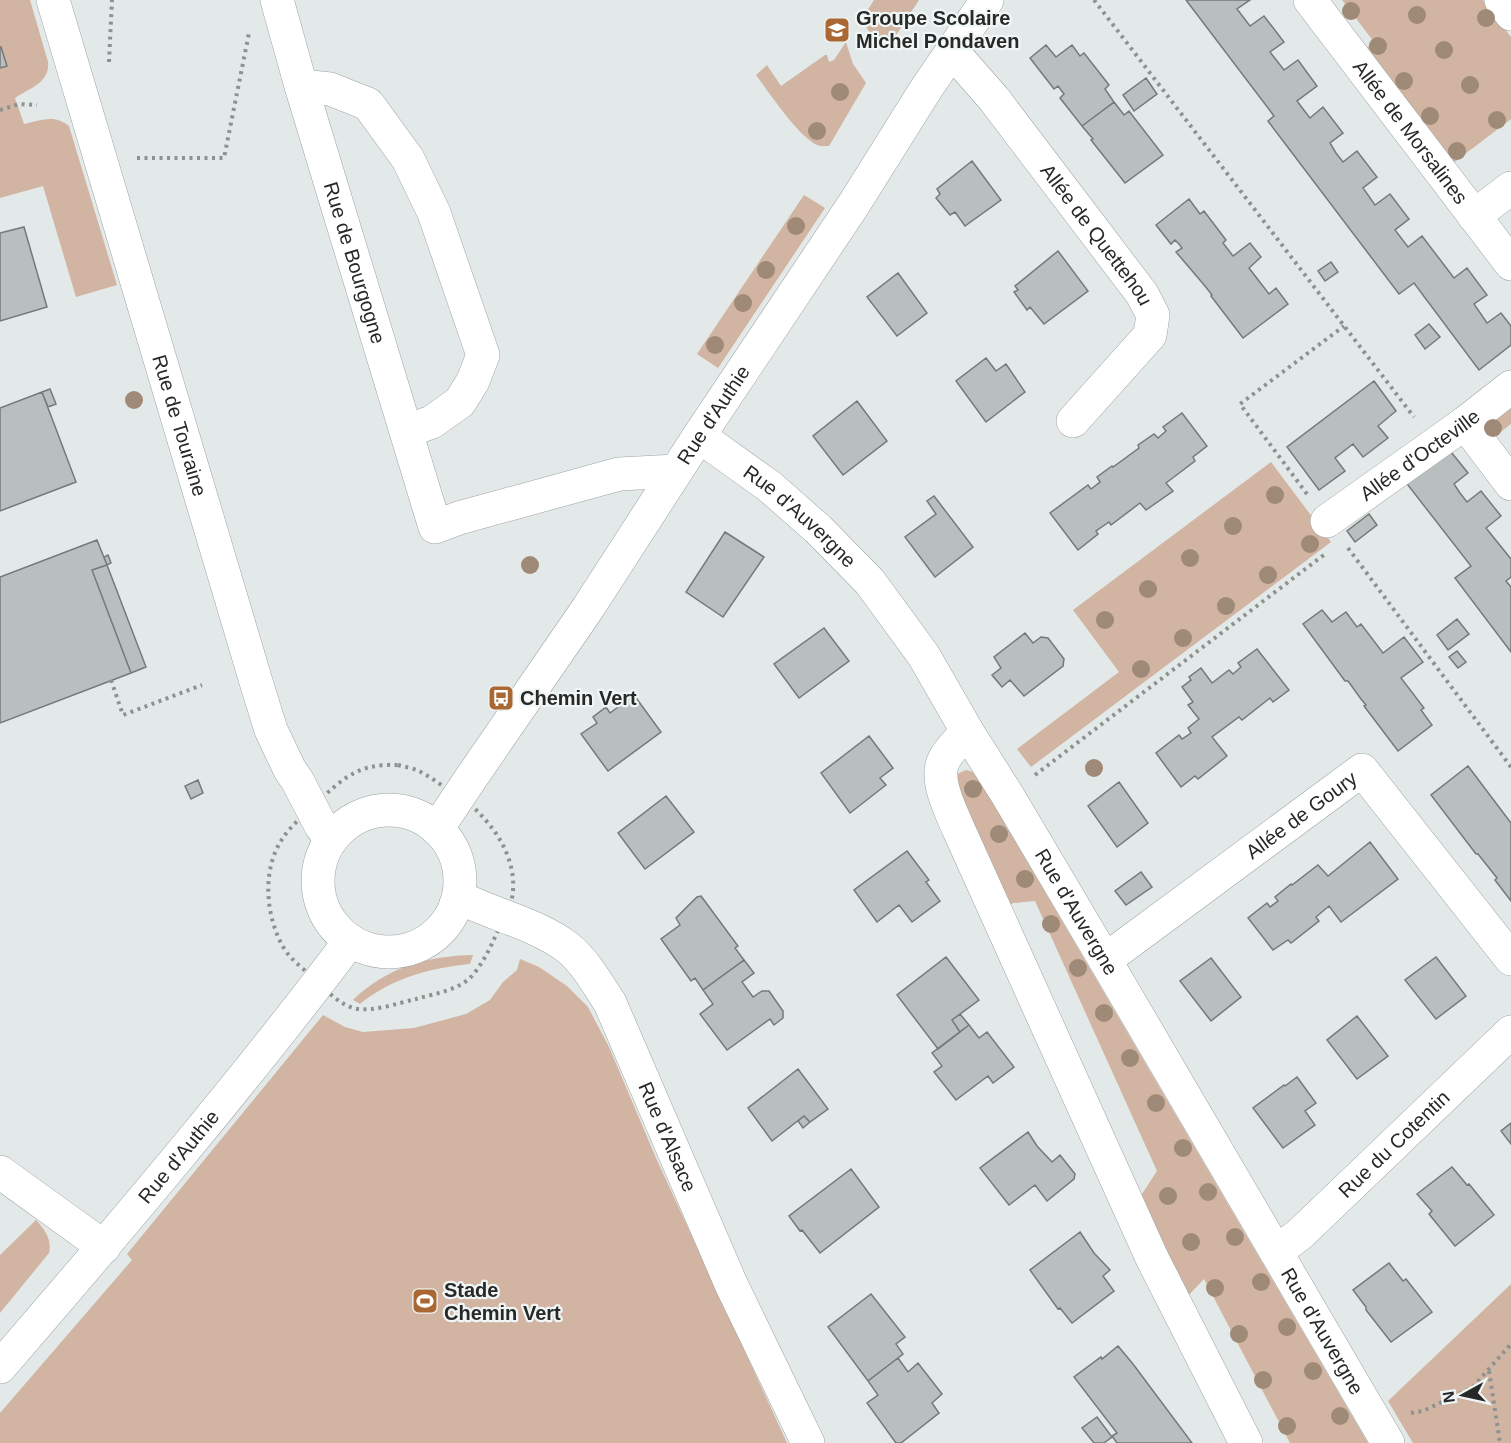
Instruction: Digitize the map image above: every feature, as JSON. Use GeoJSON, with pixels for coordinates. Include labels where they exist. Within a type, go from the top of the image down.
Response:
{"type":"FeatureCollection","features":[{"type":"Feature","properties":{"kind":"street","name":"Rue de Touraine"},"geometry":{"type":"LineString","coordinates":[[53,0],[271,730],[316,818],[331,840]]}},
{"type":"Feature","properties":{"kind":"street","name":"Rue d'Authie"},"geometry":{"type":"LineString","coordinates":[[437,829],[588,608],[699,436],[854,204],[926,89],[987,0]]}},
{"type":"Feature","properties":{"kind":"street","name":"Allée de Morsalines"},"geometry":{"type":"LineString","coordinates":[[1310,0],[1511,264]]}},
{"type":"Feature","properties":{"kind":"street"},"geometry":{"type":"LineString","coordinates":[[1501,0],[1511,14]]}},
{"type":"Feature","properties":{"kind":"street","name":"Rue de Bourgogne"},"geometry":{"type":"LineString","coordinates":[[280,1],[301,86],[435,527],[459,518],[619,474],[676,471]]}},
{"type":"Feature","properties":{"kind":"street","name":"Allée de Quettehou"},"geometry":{"type":"LineString","coordinates":[[952,51],[994,99],[1072,201],[1142,294],[1153,315],[1150,334],[1073,421]]}},
{"type":"Feature","properties":{"kind":"street"},"geometry":{"type":"LineString","coordinates":[[301,86],[330,89],[368,104],[408,159],[434,213],[483,355],[473,381],[460,402],[432,422],[407,431]]}},
{"type":"Feature","properties":{"kind":"street"},"geometry":{"type":"LineString","coordinates":[[1474,216],[1511,188]]}},
{"type":"Feature","properties":{"kind":"street","name":"Allée d'Octeville"},"geometry":{"type":"LineString","coordinates":[[1330,534],[1511,387]]}},
{"type":"Feature","properties":{"kind":"street"},"geometry":{"type":"LineString","coordinates":[[1465,423],[1511,484]]}},
{"type":"Feature","properties":{"kind":"street","name":"Rue d'Auvergne"},"geometry":{"type":"LineString","coordinates":[[699,436],[769,486],[818,529],[870,582],[924,656],[1388,1443]]}},
{"type":"Feature","properties":{"kind":"street"},"geometry":{"type":"LineString","coordinates":[[968,731],[944,760],[942,768],[941,777],[945,795],[953,817],[1152,1258],[1246,1443]]}},
{"type":"Feature","properties":{"kind":"street","name":"Allée de Goury"},"geometry":{"type":"LineString","coordinates":[[1105,960],[1362,770],[1511,959]]}},
{"type":"Feature","properties":{"kind":"street"},"geometry":{"type":"LineString","coordinates":[[382,810],[402,811],[420,817],[437,829],[450,845],[458,864],[460,884],[456,904],[446,923],[431,938],[412,948],[391,952],[370,950],[350,941],[325,913],[319,895],[318,876],[322,857],[331,840],[345,825],[362,815],[382,810]]}},
{"type":"Feature","properties":{"kind":"street","name":"Rue d'Alsace"},"geometry":{"type":"LineString","coordinates":[[456,904],[469,902],[547,935],[568,948],[590,972],[610,1003],[731,1284],[808,1443]]}},
{"type":"Feature","properties":{"kind":"street","name":"Rue d'Authie"},"geometry":{"type":"LineString","coordinates":[[0,1367],[104,1247],[270,1044],[350,941]]}},
{"type":"Feature","properties":{"kind":"street","name":"Rue du Cotentin"},"geometry":{"type":"LineString","coordinates":[[1276,1252],[1300,1234],[1511,1032]]}},
{"type":"Feature","properties":{"kind":"street"},"geometry":{"type":"LineString","coordinates":[[0,1172],[104,1247]]}},
{"type":"Feature","properties":{"kind":"path"},"geometry":{"type":"LineString","coordinates":[[109,64],[112,0]]}},
{"type":"Feature","properties":{"kind":"path"},"geometry":{"type":"LineString","coordinates":[[1094,0],[1418,422]]}},
{"type":"Feature","properties":{"kind":"path"},"geometry":{"type":"LineString","coordinates":[[133,158],[224,158],[251,22]]}},
{"type":"Feature","properties":{"kind":"path"},"geometry":{"type":"LineString","coordinates":[[0,110],[19,104],[38,105]]}},
{"type":"Feature","properties":{"kind":"path"},"geometry":{"type":"LineString","coordinates":[[1008,796],[1330,534]]}},
{"type":"Feature","properties":{"kind":"path"},"geometry":{"type":"LineString","coordinates":[[111,680],[123,715],[202,685]]}},
{"type":"Feature","properties":{"kind":"path"},"geometry":{"type":"LineString","coordinates":[[321,798],[353,773],[370,767],[398,765],[418,770],[439,783]]}},
{"type":"Feature","properties":{"kind":"path"},"geometry":{"type":"LineString","coordinates":[[475,809],[497,834],[507,853],[513,880],[512,900]]}},
{"type":"Feature","properties":{"kind":"path"},"geometry":{"type":"LineString","coordinates":[[297,821],[280,841],[276,851],[269,874],[269,900],[272,918],[283,947],[305,971]]}},
{"type":"Feature","properties":{"kind":"path"},"geometry":{"type":"LineString","coordinates":[[333,995],[344,1004],[368,1009],[439,993],[465,983],[475,974],[492,943]]}},
{"type":"Feature","properties":{"kind":"path"},"geometry":{"type":"LineString","coordinates":[[1402,1414],[1423,1411],[1472,1388],[1511,1344]]}},
{"type":"Feature","properties":{"kind":"path"},"geometry":{"type":"LineString","coordinates":[[1488,1370],[1500,1443]]}},
{"type":"Feature","properties":{"kind":"shaded area"},"geometry":{"type":"Polygon","coordinates":[[[0,0],[30,0],[48,69],[38,84],[15,98],[24,124],[53,119],[69,126],[117,285],[76,297],[43,186],[0,198],[0,0]]]}},
{"type":"Feature","properties":{"kind":"shaded area"},"geometry":{"type":"Polygon","coordinates":[[[874,0],[919,0],[887,49],[873,39],[862,19],[874,0]]]}},
{"type":"Feature","properties":{"kind":"shaded area"},"geometry":{"type":"Polygon","coordinates":[[[1342,0],[1483,0],[1511,37],[1511,119],[1452,164],[1365,49],[1374,42],[1342,0]]]}},
{"type":"Feature","properties":{"kind":"shaded area"},"geometry":{"type":"Polygon","coordinates":[[[846,42],[853,64],[866,83],[829,146],[820,146],[812,142],[795,126],[756,75],[767,65],[781,86],[825,55],[829,62],[834,60],[846,42]]]}},
{"type":"Feature","properties":{"kind":"shaded area"},"geometry":{"type":"Polygon","coordinates":[[[804,195],[825,208],[718,368],[697,354],[804,195]]]}},
{"type":"Feature","properties":{"kind":"shaded area"},"geometry":{"type":"Polygon","coordinates":[[[1511,403],[1511,424],[1498,434],[1488,421],[1511,403]]]}},
{"type":"Feature","properties":{"kind":"shaded area"},"geometry":{"type":"Polygon","coordinates":[[[1271,462],[1331,542],[1031,767],[1017,749],[1119,672],[1073,610],[1271,462]]]}},
{"type":"Feature","properties":{"kind":"shaded area"},"geometry":{"type":"Polygon","coordinates":[[[966,770],[977,776],[1368,1443],[1290,1443],[1204,1279],[1187,1297],[1140,1197],[1157,1171],[1035,901],[1013,903],[1007,907],[954,779],[966,770]]]}},
{"type":"Feature","properties":{"kind":"shaded area"},"geometry":{"type":"Polygon","coordinates":[[[473,955],[470,964],[440,968],[398,981],[360,1004],[353,1000],[380,979],[409,966],[440,958],[473,955]]]}},
{"type":"Feature","properties":{"kind":"shaded area","name":"Stade Chemin Vert"},"geometry":{"type":"Polygon","coordinates":[[[520,959],[539,967],[567,986],[588,1007],[609,1047],[656,1158],[787,1443],[0,1443],[0,1413],[132,1260],[127,1254],[323,1015],[345,1027],[363,1032],[414,1028],[466,1014],[490,1000],[503,982],[517,970],[520,959]]]}},
{"type":"Feature","properties":{"kind":"shaded area"},"geometry":{"type":"Polygon","coordinates":[[[36,1220],[47,1235],[50,1243],[49,1253],[0,1313],[0,1255],[36,1220]]]}},
{"type":"Feature","properties":{"kind":"shaded area"},"geometry":{"type":"Polygon","coordinates":[[[1511,1284],[1511,1443],[1413,1443],[1388,1401],[1511,1284]]]}},
{"type":"Feature","properties":{"kind":"building"},"geometry":{"type":"Polygon","coordinates":[[[1186,0],[1250,0],[1237,9],[1250,26],[1264,16],[1284,42],[1270,52],[1284,70],[1298,60],[1317,86],[1297,101],[1310,118],[1323,107],[1343,133],[1330,143],[1336,153],[1343,162],[1357,151],[1377,177],[1363,188],[1375,205],[1390,194],[1409,219],[1395,230],[1408,247],[1422,236],[1454,278],[1467,268],[1487,295],[1474,304],[1487,323],[1501,313],[1511,326],[1511,345],[1479,370],[1414,283],[1399,294],[1268,121],[1274,116],[1186,0]]]}},
{"type":"Feature","properties":{"kind":"building"},"geometry":{"type":"Polygon","coordinates":[[[1046,45],[1056,57],[1072,45],[1080,56],[1084,53],[1109,85],[1105,89],[1114,102],[1082,126],[1060,98],[1064,94],[1058,86],[1054,89],[1030,58],[1046,45]]]}},
{"type":"Feature","properties":{"kind":"building"},"geometry":{"type":"Polygon","coordinates":[[[0,48],[7,66],[0,68],[0,48]]]}},
{"type":"Feature","properties":{"kind":"building"},"geometry":{"type":"Polygon","coordinates":[[[1146,78],[1157,94],[1134,111],[1123,95],[1146,78]]]}},
{"type":"Feature","properties":{"kind":"building"},"geometry":{"type":"Polygon","coordinates":[[[1114,102],[1124,115],[1129,111],[1163,155],[1125,183],[1082,126],[1114,102]]]}},
{"type":"Feature","properties":{"kind":"building"},"geometry":{"type":"Polygon","coordinates":[[[972,161],[1001,200],[965,226],[955,212],[950,215],[936,198],[940,194],[937,189],[972,161]]]}},
{"type":"Feature","properties":{"kind":"building"},"geometry":{"type":"Polygon","coordinates":[[[1189,199],[1200,214],[1204,211],[1226,240],[1223,243],[1233,256],[1250,243],[1261,257],[1249,268],[1269,294],[1276,288],[1288,304],[1243,338],[1205,286],[1176,252],[1182,248],[1179,244],[1175,240],[1171,244],[1156,225],[1189,199]]]}},
{"type":"Feature","properties":{"kind":"building"},"geometry":{"type":"Polygon","coordinates":[[[24,227],[47,307],[0,321],[0,233],[24,227]]]}},
{"type":"Feature","properties":{"kind":"building"},"geometry":{"type":"Polygon","coordinates":[[[1058,251],[1088,291],[1044,324],[1030,307],[1027,310],[1014,292],[1018,290],[1015,286],[1058,251]]]}},
{"type":"Feature","properties":{"kind":"building"},"geometry":{"type":"Polygon","coordinates":[[[1331,262],[1338,272],[1325,281],[1318,271],[1331,262]]]}},
{"type":"Feature","properties":{"kind":"building"},"geometry":{"type":"Polygon","coordinates":[[[898,273],[927,313],[897,336],[867,297],[898,273]]]}},
{"type":"Feature","properties":{"kind":"building"},"geometry":{"type":"Polygon","coordinates":[[[1429,324],[1440,337],[1425,349],[1415,335],[1429,324]]]}},
{"type":"Feature","properties":{"kind":"building"},"geometry":{"type":"Polygon","coordinates":[[[986,358],[996,371],[1006,364],[1025,392],[986,422],[956,381],[986,358]]]}},
{"type":"Feature","properties":{"kind":"building"},"geometry":{"type":"Polygon","coordinates":[[[1374,381],[1396,411],[1378,426],[1388,438],[1363,457],[1353,444],[1335,458],[1345,471],[1319,490],[1287,447],[1374,381]]]}},
{"type":"Feature","properties":{"kind":"building"},"geometry":{"type":"Polygon","coordinates":[[[50,389],[56,404],[48,407],[42,392],[50,389]]]}},
{"type":"Feature","properties":{"kind":"building"},"geometry":{"type":"Polygon","coordinates":[[[42,392],[76,482],[0,511],[0,408],[42,392]]]}},
{"type":"Feature","properties":{"kind":"building"},"geometry":{"type":"Polygon","coordinates":[[[857,401],[887,441],[843,475],[813,436],[857,401]]]}},
{"type":"Feature","properties":{"kind":"building"},"geometry":{"type":"Polygon","coordinates":[[[1182,413],[1207,446],[1193,457],[1195,461],[1166,483],[1173,491],[1146,510],[1140,503],[1111,525],[1109,522],[1096,531],[1098,534],[1078,550],[1050,513],[1088,485],[1091,489],[1100,482],[1097,477],[1139,448],[1138,445],[1154,434],[1158,438],[1166,431],[1163,427],[1182,413]]]}},
{"type":"Feature","properties":{"kind":"building"},"geometry":{"type":"Polygon","coordinates":[[[1447,447],[1468,473],[1454,484],[1467,502],[1481,491],[1501,516],[1486,528],[1511,559],[1511,577],[1506,581],[1511,587],[1511,652],[1455,578],[1471,566],[1404,480],[1447,447]]]}},
{"type":"Feature","properties":{"kind":"building"},"geometry":{"type":"Polygon","coordinates":[[[934,496],[973,547],[935,577],[905,537],[936,514],[927,501],[934,496]]]}},
{"type":"Feature","properties":{"kind":"building"},"geometry":{"type":"Polygon","coordinates":[[[1369,514],[1377,525],[1355,542],[1347,531],[1369,514]]]}},
{"type":"Feature","properties":{"kind":"building"},"geometry":{"type":"Polygon","coordinates":[[[725,532],[764,557],[723,617],[686,592],[725,532]]]}},
{"type":"Feature","properties":{"kind":"building"},"geometry":{"type":"Polygon","coordinates":[[[97,540],[107,565],[92,570],[131,673],[0,723],[0,577],[97,540]]]}},
{"type":"Feature","properties":{"kind":"building"},"geometry":{"type":"Polygon","coordinates":[[[108,555],[111,563],[107,565],[104,557],[108,555]]]}},
{"type":"Feature","properties":{"kind":"building"},"geometry":{"type":"Polygon","coordinates":[[[107,565],[146,667],[131,673],[92,570],[107,565]]]}},
{"type":"Feature","properties":{"kind":"building"},"geometry":{"type":"Polygon","coordinates":[[[1322,610],[1332,622],[1346,612],[1357,627],[1361,624],[1383,653],[1404,637],[1423,662],[1401,678],[1424,708],[1421,710],[1432,725],[1398,751],[1364,706],[1366,705],[1348,681],[1345,681],[1303,624],[1322,610]]]}},
{"type":"Feature","properties":{"kind":"building"},"geometry":{"type":"Polygon","coordinates":[[[1457,619],[1469,634],[1448,650],[1437,635],[1457,619]]]}},
{"type":"Feature","properties":{"kind":"building"},"geometry":{"type":"Polygon","coordinates":[[[824,628],[849,661],[799,698],[774,664],[824,628]]]}},
{"type":"Feature","properties":{"kind":"building"},"geometry":{"type":"Polygon","coordinates":[[[1025,633],[1033,643],[1041,637],[1048,638],[1064,659],[1063,666],[1024,696],[1010,680],[1002,687],[992,675],[1001,668],[994,657],[1025,633]]]}},
{"type":"Feature","properties":{"kind":"building"},"geometry":{"type":"Polygon","coordinates":[[[1257,649],[1289,690],[1273,702],[1270,698],[1242,720],[1239,717],[1212,737],[1227,756],[1198,779],[1195,776],[1181,787],[1156,753],[1179,735],[1182,739],[1191,733],[1188,728],[1199,719],[1188,705],[1193,702],[1182,687],[1191,680],[1189,677],[1201,668],[1212,683],[1229,670],[1233,674],[1241,667],[1238,663],[1257,649]]]}},
{"type":"Feature","properties":{"kind":"building"},"geometry":{"type":"Polygon","coordinates":[[[1457,651],[1466,662],[1458,668],[1449,657],[1457,651]]]}},
{"type":"Feature","properties":{"kind":"building"},"geometry":{"type":"Polygon","coordinates":[[[634,695],[661,732],[608,771],[581,734],[597,723],[593,717],[606,707],[610,713],[634,695]]]}},
{"type":"Feature","properties":{"kind":"building"},"geometry":{"type":"Polygon","coordinates":[[[869,736],[893,768],[880,778],[886,785],[850,813],[821,773],[869,736]]]}},
{"type":"Feature","properties":{"kind":"building"},"geometry":{"type":"Polygon","coordinates":[[[1468,766],[1511,823],[1511,901],[1495,880],[1497,878],[1431,795],[1468,766]]]}},
{"type":"Feature","properties":{"kind":"building"},"geometry":{"type":"Polygon","coordinates":[[[198,780],[203,793],[191,799],[185,786],[198,780]]]}},
{"type":"Feature","properties":{"kind":"building"},"geometry":{"type":"Polygon","coordinates":[[[1119,782],[1148,823],[1117,847],[1088,806],[1119,782]]]}},
{"type":"Feature","properties":{"kind":"building"},"geometry":{"type":"Polygon","coordinates":[[[666,796],[694,832],[645,869],[618,833],[666,796]]]}},
{"type":"Feature","properties":{"kind":"building"},"geometry":{"type":"Polygon","coordinates":[[[1370,842],[1398,879],[1341,922],[1329,906],[1316,917],[1319,921],[1291,943],[1288,940],[1273,950],[1248,918],[1267,903],[1270,907],[1278,901],[1275,897],[1318,865],[1328,876],[1370,842]]]}},
{"type":"Feature","properties":{"kind":"building"},"geometry":{"type":"Polygon","coordinates":[[[907,851],[929,880],[926,882],[940,901],[912,922],[899,905],[877,922],[854,890],[907,851]]]}},
{"type":"Feature","properties":{"kind":"building"},"geometry":{"type":"Polygon","coordinates":[[[1141,872],[1152,887],[1126,905],[1115,891],[1141,872]]]}},
{"type":"Feature","properties":{"kind":"building"},"geometry":{"type":"Polygon","coordinates":[[[701,896],[738,946],[735,948],[744,960],[703,990],[695,978],[691,981],[661,939],[680,925],[676,918],[697,897],[701,896]]]}},
{"type":"Feature","properties":{"kind":"building"},"geometry":{"type":"Polygon","coordinates":[[[946,957],[979,1000],[952,1020],[960,1032],[938,1049],[897,995],[946,957]]]}},
{"type":"Feature","properties":{"kind":"building"},"geometry":{"type":"Polygon","coordinates":[[[1436,957],[1466,996],[1436,1019],[1405,980],[1436,957]]]}},
{"type":"Feature","properties":{"kind":"building"},"geometry":{"type":"Polygon","coordinates":[[[1211,958],[1241,997],[1211,1021],[1180,981],[1211,958]]]}},
{"type":"Feature","properties":{"kind":"building"},"geometry":{"type":"Polygon","coordinates":[[[744,960],[754,973],[742,982],[753,997],[762,991],[769,991],[783,1011],[783,1018],[774,1025],[770,1019],[727,1050],[700,1014],[713,1004],[703,990],[744,960]]]}},
{"type":"Feature","properties":{"kind":"building"},"geometry":{"type":"Polygon","coordinates":[[[960,1014],[969,1025],[960,1032],[952,1020],[960,1014]]]}},
{"type":"Feature","properties":{"kind":"building"},"geometry":{"type":"Polygon","coordinates":[[[1357,1016],[1388,1056],[1357,1079],[1327,1040],[1357,1016]]]}},
{"type":"Feature","properties":{"kind":"building"},"geometry":{"type":"Polygon","coordinates":[[[969,1025],[979,1038],[987,1032],[1014,1067],[993,1083],[988,1076],[956,1100],[934,1072],[942,1066],[932,1053],[969,1025]]]}},
{"type":"Feature","properties":{"kind":"building"},"geometry":{"type":"Polygon","coordinates":[[[798,1069],[828,1109],[810,1122],[804,1116],[772,1141],[748,1108],[798,1069]]]}},
{"type":"Feature","properties":{"kind":"building"},"geometry":{"type":"Polygon","coordinates":[[[1297,1077],[1316,1103],[1305,1111],[1315,1125],[1283,1148],[1253,1108],[1297,1077]]]}},
{"type":"Feature","properties":{"kind":"building"},"geometry":{"type":"Polygon","coordinates":[[[804,1116],[810,1122],[803,1128],[798,1121],[804,1116]]]}},
{"type":"Feature","properties":{"kind":"building"},"geometry":{"type":"Polygon","coordinates":[[[1511,1123],[1511,1144],[1501,1131],[1511,1123]]]}},
{"type":"Feature","properties":{"kind":"building"},"geometry":{"type":"Polygon","coordinates":[[[1028,1132],[1052,1162],[1060,1155],[1075,1174],[1074,1179],[1047,1201],[1035,1185],[1009,1205],[980,1168],[1028,1132]]]}},
{"type":"Feature","properties":{"kind":"building"},"geometry":{"type":"Polygon","coordinates":[[[1452,1167],[1494,1215],[1455,1246],[1429,1214],[1432,1211],[1417,1194],[1452,1167]]]}},
{"type":"Feature","properties":{"kind":"building"},"geometry":{"type":"Polygon","coordinates":[[[851,1169],[879,1207],[820,1253],[789,1216],[851,1169]]]}},
{"type":"Feature","properties":{"kind":"building"},"geometry":{"type":"Polygon","coordinates":[[[1080,1232],[1094,1253],[1110,1270],[1103,1276],[1114,1291],[1072,1323],[1060,1308],[1058,1309],[1030,1270],[1080,1232]]]}},
{"type":"Feature","properties":{"kind":"building"},"geometry":{"type":"Polygon","coordinates":[[[1389,1263],[1403,1281],[1406,1279],[1432,1312],[1391,1342],[1353,1290],[1389,1263]]]}},
{"type":"Feature","properties":{"kind":"building"},"geometry":{"type":"Polygon","coordinates":[[[871,1294],[905,1337],[896,1344],[903,1354],[868,1381],[828,1327],[871,1294]]]}},
{"type":"Feature","properties":{"kind":"building"},"geometry":{"type":"Polygon","coordinates":[[[1118,1346],[1192,1443],[1117,1443],[1112,1436],[1117,1433],[1074,1377],[1118,1346]]]}},
{"type":"Feature","properties":{"kind":"building"},"geometry":{"type":"Polygon","coordinates":[[[898,1358],[908,1372],[918,1363],[942,1394],[932,1403],[939,1413],[901,1443],[896,1443],[867,1403],[878,1395],[868,1381],[898,1358]]]}},
{"type":"Feature","properties":{"kind":"building"},"geometry":{"type":"Polygon","coordinates":[[[1097,1417],[1112,1437],[1104,1443],[1094,1443],[1082,1428],[1097,1417]]]}},
{"type":"Feature","properties":{"kind":"place","name":"Groupe Scolaire Michel Pondaven"},"geometry":{"type":"Point","coordinates":[837,30]}},
{"type":"Feature","properties":{"kind":"place","name":"Chemin Vert"},"geometry":{"type":"Point","coordinates":[501,698]}},
{"type":"Feature","properties":{"kind":"place","name":"Stade Chemin Vert"},"geometry":{"type":"Point","coordinates":[425,1301]}}]}
